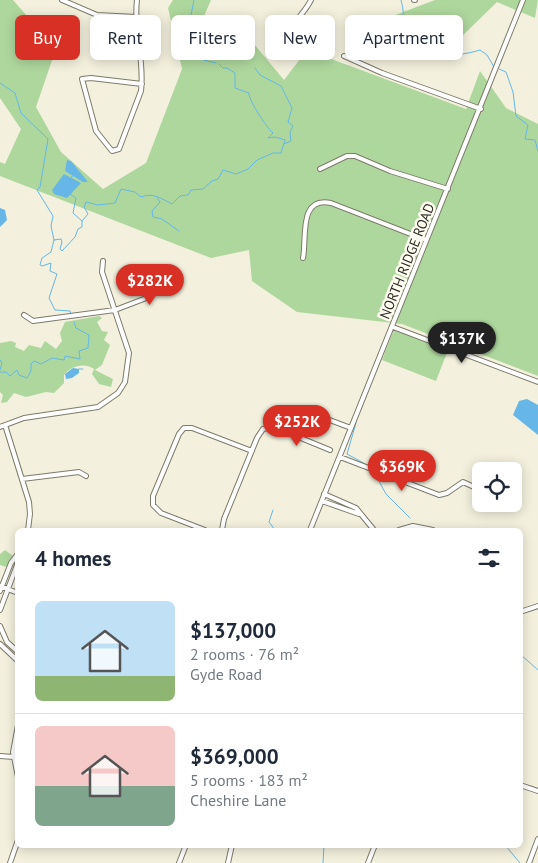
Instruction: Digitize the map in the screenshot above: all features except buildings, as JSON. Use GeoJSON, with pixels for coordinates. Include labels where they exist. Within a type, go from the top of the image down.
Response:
{"type":"FeatureCollection","features":[{"type":"Feature","properties":{"kind":"street"},"geometry":{"type":"LineString","coordinates":[[62,0],[97,15]]}},
{"type":"Feature","properties":{"kind":"street"},"geometry":{"type":"LineString","coordinates":[[136,15],[137,0]]}},
{"type":"Feature","properties":{"kind":"street"},"geometry":{"type":"LineString","coordinates":[[303,15],[311,0]]}},
{"type":"Feature","properties":{"kind":"street","name":"NORTH RIDGE ROAD"},"geometry":{"type":"LineString","coordinates":[[311,528],[523,0]]}},
{"type":"Feature","properties":{"kind":"street"},"geometry":{"type":"LineString","coordinates":[[344,56],[382,73],[480,109]]}},
{"type":"Feature","properties":{"kind":"street"},"geometry":{"type":"LineString","coordinates":[[142,60],[142,84],[138,102],[116,151],[108,146],[96,131],[82,79],[91,78],[142,84]]}},
{"type":"Feature","properties":{"kind":"street"},"geometry":{"type":"LineString","coordinates":[[320,169],[345,157],[355,156],[390,172],[448,189]]}},
{"type":"Feature","properties":{"kind":"street"},"geometry":{"type":"LineString","coordinates":[[304,258],[306,215],[312,206],[321,202],[331,203],[426,240]]}},
{"type":"Feature","properties":{"kind":"street"},"geometry":{"type":"LineString","coordinates":[[0,427],[32,416],[93,408],[115,396],[125,382],[129,353],[102,272],[103,261]]}},
{"type":"Feature","properties":{"kind":"street"},"geometry":{"type":"LineString","coordinates":[[24,315],[33,322],[115,310],[149,296],[169,277]]}},
{"type":"Feature","properties":{"kind":"street"},"geometry":{"type":"LineString","coordinates":[[393,327],[538,382]]}},
{"type":"Feature","properties":{"kind":"street"},"geometry":{"type":"LineString","coordinates":[[311,413],[351,428]]}},
{"type":"Feature","properties":{"kind":"street"},"geometry":{"type":"LineString","coordinates":[[5,425],[30,509],[28,528]]}},
{"type":"Feature","properties":{"kind":"street"},"geometry":{"type":"LineString","coordinates":[[222,528],[224,519],[258,435],[263,429],[270,426],[330,450]]}},
{"type":"Feature","properties":{"kind":"street"},"geometry":{"type":"LineString","coordinates":[[200,528],[161,513],[153,505],[153,496],[178,434],[184,428],[192,428],[252,451]]}},
{"type":"Feature","properties":{"kind":"street"},"geometry":{"type":"LineString","coordinates":[[340,457],[439,495],[447,493],[463,482],[472,486]]}},
{"type":"Feature","properties":{"kind":"street"},"geometry":{"type":"LineString","coordinates":[[22,479],[79,472],[86,476]]}},
{"type":"Feature","properties":{"kind":"street"},"geometry":{"type":"LineString","coordinates":[[324,494],[356,508],[372,528]]}},
{"type":"Feature","properties":{"kind":"street"},"geometry":{"type":"LineString","coordinates":[[322,501],[359,514]]}},
{"type":"Feature","properties":{"kind":"street"},"geometry":{"type":"LineString","coordinates":[[406,528],[414,526],[424,528]]}},
{"type":"Feature","properties":{"kind":"street"},"geometry":{"type":"LineString","coordinates":[[15,558],[11,562],[0,588],[15,592]]}},
{"type":"Feature","properties":{"kind":"street"},"geometry":{"type":"LineString","coordinates":[[0,610],[15,570]]}},
{"type":"Feature","properties":{"kind":"street"},"geometry":{"type":"LineString","coordinates":[[523,611],[538,606]]}},
{"type":"Feature","properties":{"kind":"street"},"geometry":{"type":"LineString","coordinates":[[0,626],[6,642],[15,650]]}},
{"type":"Feature","properties":{"kind":"street"},"geometry":{"type":"LineString","coordinates":[[0,644],[15,658]]}},
{"type":"Feature","properties":{"kind":"street"},"geometry":{"type":"LineString","coordinates":[[15,739],[15,762]]}},
{"type":"Feature","properties":{"kind":"street"},"geometry":{"type":"LineString","coordinates":[[0,756],[14,757]]}},
{"type":"Feature","properties":{"kind":"street"},"geometry":{"type":"LineString","coordinates":[[523,786],[538,791]]}},
{"type":"Feature","properties":{"kind":"street"},"geometry":{"type":"LineString","coordinates":[[529,863],[538,839]]}},
{"type":"Feature","properties":{"kind":"street"},"geometry":{"type":"LineString","coordinates":[[10,863],[15,848]]}},
{"type":"Feature","properties":{"kind":"street"},"geometry":{"type":"LineString","coordinates":[[179,863],[185,848]]}},
{"type":"Feature","properties":{"kind":"street"},"geometry":{"type":"LineString","coordinates":[[228,863],[231,848]]}},
{"type":"Feature","properties":{"kind":"street"},"geometry":{"type":"LineString","coordinates":[[368,863],[374,848]]}},
{"type":"Feature","properties":{"kind":"green space"},"geometry":{"type":"Polygon","coordinates":[[[0,0],[13,0],[26,15],[15,15],[15,60],[52,60],[36,107],[61,152],[103,189],[146,163],[182,69],[180,60],[255,60],[255,45],[265,57],[265,60],[267,60],[284,80],[299,60],[334,60],[466,109],[480,71],[506,108],[538,124],[538,376],[402,324],[297,312],[252,281],[249,250],[211,258],[0,176],[0,162],[5,164],[21,129],[0,98],[0,0]]]}},
{"type":"Feature","properties":{"kind":"green space"},"geometry":{"type":"Polygon","coordinates":[[[173,0],[211,0],[205,15],[171,15],[171,21],[168,8],[173,0]]]}},
{"type":"Feature","properties":{"kind":"green space"},"geometry":{"type":"Polygon","coordinates":[[[435,0],[538,0],[535,18],[497,2],[463,35],[463,15],[395,15],[435,0]]]}},
{"type":"Feature","properties":{"kind":"green space"},"geometry":{"type":"Polygon","coordinates":[[[99,316],[102,318],[97,322],[102,331],[108,332],[104,340],[110,345],[102,365],[95,370],[113,379],[111,387],[99,384],[92,374],[94,369],[82,365],[70,369],[64,375],[64,383],[54,393],[46,392],[26,397],[14,393],[7,402],[1,403],[3,395],[0,392],[0,343],[11,341],[16,343],[15,347],[24,351],[29,345],[41,348],[45,341],[56,349],[62,341],[60,333],[65,322],[99,316]]]}},
{"type":"Feature","properties":{"kind":"green space"},"geometry":{"type":"Polygon","coordinates":[[[394,329],[448,350],[436,381],[382,360],[394,329]]]}},
{"type":"Feature","properties":{"kind":"green space"},"geometry":{"type":"Polygon","coordinates":[[[5,550],[13,556],[6,567],[0,565],[0,554],[5,550]]]}},
{"type":"Feature","properties":{"kind":"water"},"geometry":{"type":"Polygon","coordinates":[[[67,160],[71,161],[88,182],[83,182],[65,171],[67,160]]]}},
{"type":"Feature","properties":{"kind":"water"},"geometry":{"type":"Polygon","coordinates":[[[64,174],[81,183],[67,198],[54,194],[52,190],[64,174]]]}},
{"type":"Feature","properties":{"kind":"water"},"geometry":{"type":"Polygon","coordinates":[[[0,208],[5,210],[7,220],[0,227],[0,208]]]}},
{"type":"Feature","properties":{"kind":"water"},"geometry":{"type":"Polygon","coordinates":[[[73,368],[79,369],[79,373],[72,378],[66,379],[65,374],[73,368]]]}},
{"type":"Feature","properties":{"kind":"water"},"geometry":{"type":"Polygon","coordinates":[[[527,399],[538,405],[538,435],[513,415],[519,401],[527,399]]]}},
{"type":"Feature","properties":{"kind":"waterway"},"geometry":{"type":"LineString","coordinates":[[194,0],[184,51],[188,56],[196,54],[203,60],[216,63]]}},
{"type":"Feature","properties":{"kind":"waterway"},"geometry":{"type":"LineString","coordinates":[[401,0],[403,12],[401,27],[405,38],[413,46],[422,51],[446,55],[458,55],[480,50],[487,55],[494,67]]}},
{"type":"Feature","properties":{"kind":"waterway"},"geometry":{"type":"LineString","coordinates":[[54,240],[61,239],[60,249],[62,251],[75,237],[78,229],[82,227],[82,221],[88,214],[84,207],[86,202],[98,205],[115,203],[121,189],[135,192],[141,197],[150,195],[157,197],[172,204],[180,196],[188,195],[191,190],[203,189],[212,181],[218,179],[223,170],[236,174],[248,169],[257,160],[273,153],[281,153],[285,140],[275,137],[268,138],[273,133],[258,113],[249,93],[235,88],[235,73],[227,68],[223,68],[219,64]]}},
{"type":"Feature","properties":{"kind":"waterway"},"geometry":{"type":"LineString","coordinates":[[255,68],[260,75],[281,86],[292,108],[288,122],[293,126],[290,132],[291,141],[284,144]]}},
{"type":"Feature","properties":{"kind":"waterway"},"geometry":{"type":"LineString","coordinates":[[499,69],[506,72],[513,92],[516,116],[528,125],[525,139],[535,140],[538,151]]}},
{"type":"Feature","properties":{"kind":"waterway"},"geometry":{"type":"LineString","coordinates":[[0,83],[15,93],[21,113],[48,139],[40,187],[37,190],[53,216],[51,226],[54,240]]}},
{"type":"Feature","properties":{"kind":"waterway"},"geometry":{"type":"LineString","coordinates":[[70,194],[76,198],[73,213],[82,221]]}},
{"type":"Feature","properties":{"kind":"waterway"},"geometry":{"type":"LineString","coordinates":[[157,198],[160,202],[152,211],[153,217],[162,219],[179,231]]}},
{"type":"Feature","properties":{"kind":"waterway"},"geometry":{"type":"LineString","coordinates":[[54,240],[51,252],[42,258],[40,265],[51,263],[50,271],[57,274],[49,298],[55,310],[70,311],[71,314]]}},
{"type":"Feature","properties":{"kind":"waterway"},"geometry":{"type":"LineString","coordinates":[[0,372],[6,372],[10,376],[17,370],[19,375],[27,378],[31,371],[31,364],[34,361],[41,364],[52,358],[64,360],[65,356],[80,359],[79,351],[88,348],[89,335],[76,328],[74,322]]}},
{"type":"Feature","properties":{"kind":"waterway"},"geometry":{"type":"LineString","coordinates":[[0,360],[2,363],[0,370]]}},
{"type":"Feature","properties":{"kind":"waterway"},"geometry":{"type":"LineString","coordinates":[[356,423],[347,454],[371,467]]}},
{"type":"Feature","properties":{"kind":"waterway"},"geometry":{"type":"LineString","coordinates":[[375,474],[386,494],[410,518]]}},
{"type":"Feature","properties":{"kind":"waterway"},"geometry":{"type":"LineString","coordinates":[[273,510],[269,522],[274,528]]}},
{"type":"Feature","properties":{"kind":"waterway"},"geometry":{"type":"LineString","coordinates":[[523,657],[538,670]]}},
{"type":"Feature","properties":{"kind":"waterway"},"geometry":{"type":"LineString","coordinates":[[323,863],[324,848]]}},
{"type":"Feature","properties":{"kind":"waterway"},"geometry":{"type":"LineString","coordinates":[[508,848],[520,863]]}}]}
